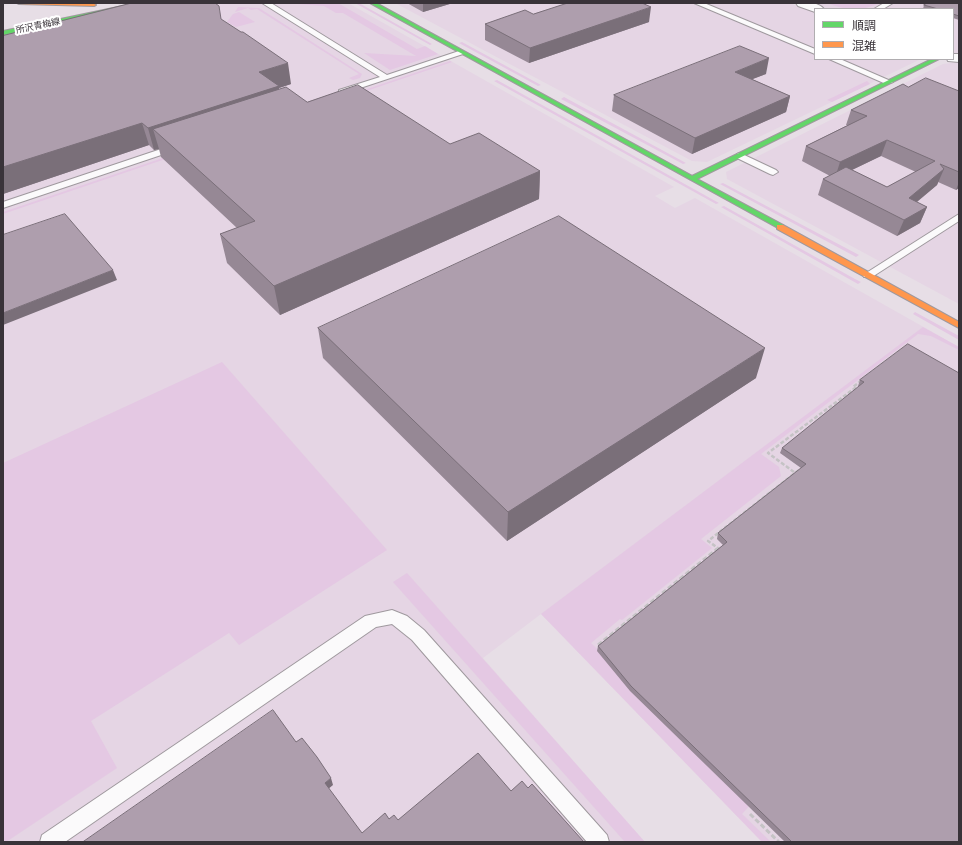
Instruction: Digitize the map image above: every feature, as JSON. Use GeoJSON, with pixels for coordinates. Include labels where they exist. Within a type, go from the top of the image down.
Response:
{"type":"FeatureCollection","features":[{"type":"Feature","properties":{"kind":"street"},"geometry":{"type":"LineString","coordinates":[[18,3],[101,5],[112,10]]}},
{"type":"Feature","properties":{"kind":"street","name":"所沢青梅線"},"geometry":{"type":"LineString","coordinates":[[3,33],[144,3]]}},
{"type":"Feature","properties":{"kind":"street"},"geometry":{"type":"LineString","coordinates":[[372,3],[959,325]]}},
{"type":"Feature","properties":{"kind":"street"},"geometry":{"type":"LineString","coordinates":[[802,3],[815,8]]}},
{"type":"Feature","properties":{"kind":"street"},"geometry":{"type":"LineString","coordinates":[[692,179],[934,60]]}},
{"type":"Feature","properties":{"kind":"lane"},"geometry":{"type":"LineString","coordinates":[[266,3],[385,77]]}},
{"type":"Feature","properties":{"kind":"lane"},"geometry":{"type":"LineString","coordinates":[[698,3],[814,52]]}},
{"type":"Feature","properties":{"kind":"lane"},"geometry":{"type":"LineString","coordinates":[[880,8],[889,3]]}},
{"type":"Feature","properties":{"kind":"lane"},"geometry":{"type":"LineString","coordinates":[[331,95],[462,53]]}},
{"type":"Feature","properties":{"kind":"lane"},"geometry":{"type":"LineString","coordinates":[[835,60],[889,82]]}},
{"type":"Feature","properties":{"kind":"lane"},"geometry":{"type":"LineString","coordinates":[[3,205],[182,145]]}},
{"type":"Feature","properties":{"kind":"lane"},"geometry":{"type":"LineString","coordinates":[[740,156],[773,172]]}},
{"type":"Feature","properties":{"kind":"lane"},"geometry":{"type":"LineString","coordinates":[[868,275],[959,217]]}},
{"type":"Feature","properties":{"kind":"lane"},"geometry":{"type":"LineString","coordinates":[[49,842],[371,621],[389,616],[404,622],[418,636],[600,842]]}},
{"type":"Feature","properties":{"kind":"path"},"geometry":{"type":"LineString","coordinates":[[794,472],[768,453],[855,388],[853,386],[866,377]]}},
{"type":"Feature","properties":{"kind":"path"},"geometry":{"type":"LineString","coordinates":[[598,645],[718,548],[708,540],[794,472],[806,465]]}},
{"type":"Feature","properties":{"kind":"path"},"geometry":{"type":"LineString","coordinates":[[750,814],[779,842]]}},
{"type":"Feature","properties":{"kind":"shaded area"},"geometry":{"type":"Polygon","coordinates":[[[178,3],[348,3],[674,187],[655,196],[675,208],[695,198],[959,347],[959,842],[762,842],[541,614],[483,658],[645,842],[3,842],[3,41],[178,3]]]}},
{"type":"Feature","properties":{"kind":"shaded area"},"geometry":{"type":"Polygon","coordinates":[[[285,3],[338,3],[417,49],[425,46],[438,54],[390,70],[364,53],[416,56],[343,13],[336,13],[324,6],[285,3]]]}},
{"type":"Feature","properties":{"kind":"shaded area"},"geometry":{"type":"Polygon","coordinates":[[[355,3],[359,3],[432,44],[430,45],[355,3]]]}},
{"type":"Feature","properties":{"kind":"shaded area"},"geometry":{"type":"Polygon","coordinates":[[[395,3],[790,3],[814,13],[814,60],[919,60],[707,162],[692,161],[395,3]]]}},
{"type":"Feature","properties":{"kind":"shaded area"},"geometry":{"type":"Polygon","coordinates":[[[814,3],[959,3],[959,54],[954,54],[954,8],[826,8],[814,3]]]}},
{"type":"Feature","properties":{"kind":"shaded area"},"geometry":{"type":"Polygon","coordinates":[[[827,3],[877,4],[864,8],[840,7],[827,3]]]}},
{"type":"Feature","properties":{"kind":"shaded area"},"geometry":{"type":"Polygon","coordinates":[[[238,7],[259,8],[362,74],[360,78],[353,80],[349,78],[359,74],[257,9],[251,10],[248,8],[235,12],[238,7]]]}},
{"type":"Feature","properties":{"kind":"shaded area"},"geometry":{"type":"Polygon","coordinates":[[[239,12],[255,22],[236,27],[227,22],[233,14],[239,12]]]}},
{"type":"Feature","properties":{"kind":"shaded area"},"geometry":{"type":"Polygon","coordinates":[[[462,42],[541,85],[538,86],[459,43],[462,42]]]}},
{"type":"Feature","properties":{"kind":"shaded area"},"geometry":{"type":"Polygon","coordinates":[[[450,61],[452,62],[3,214],[3,212],[450,61]]]}},
{"type":"Feature","properties":{"kind":"shaded area"},"geometry":{"type":"Polygon","coordinates":[[[959,62],[959,304],[727,179],[726,172],[943,64],[959,62]]]}},
{"type":"Feature","properties":{"kind":"shaded area"},"geometry":{"type":"Polygon","coordinates":[[[497,80],[719,203],[716,204],[494,81],[497,80]]]}},
{"type":"Feature","properties":{"kind":"shaded area"},"geometry":{"type":"Polygon","coordinates":[[[867,81],[870,84],[832,102],[827,100],[867,81]]]}},
{"type":"Feature","properties":{"kind":"shaded area"},"geometry":{"type":"Polygon","coordinates":[[[564,97],[686,163],[683,164],[561,99],[564,97]]]}},
{"type":"Feature","properties":{"kind":"shaded area"},"geometry":{"type":"Polygon","coordinates":[[[723,183],[859,255],[856,257],[720,184],[723,183]]]}},
{"type":"Feature","properties":{"kind":"shaded area"},"geometry":{"type":"Polygon","coordinates":[[[724,206],[861,282],[858,284],[721,207],[724,206]]]}},
{"type":"Feature","properties":{"kind":"shaded area"},"geometry":{"type":"Polygon","coordinates":[[[915,312],[959,336],[959,340],[913,314],[915,312]]]}},
{"type":"Feature","properties":{"kind":"shaded area"},"geometry":{"type":"Polygon","coordinates":[[[923,327],[959,347],[959,350],[931,336],[918,334],[761,454],[779,467],[781,476],[701,539],[712,548],[591,643],[754,801],[742,814],[771,842],[762,842],[541,614],[923,327]]]}},
{"type":"Feature","properties":{"kind":"shaded area"},"geometry":{"type":"Polygon","coordinates":[[[222,362],[387,550],[239,645],[229,633],[91,721],[117,768],[6,842],[3,842],[3,463],[222,362]]]}},
{"type":"Feature","properties":{"kind":"shaded area"},"geometry":{"type":"Polygon","coordinates":[[[407,573],[645,842],[625,842],[393,582],[407,573]]]}},
{"type":"Feature","properties":{"kind":"building"},"geometry":{"type":"Polygon","coordinates":[[[132,3],[215,3],[219,6],[221,19],[243,32],[288,63],[259,72],[279,86],[148,128],[142,123],[3,167],[3,36],[132,3]]]}},
{"type":"Feature","properties":{"kind":"building"},"geometry":{"type":"Polygon","coordinates":[[[568,3],[642,3],[651,7],[530,48],[485,24],[525,10],[533,14],[568,3]]]}},
{"type":"Feature","properties":{"kind":"building"},"geometry":{"type":"Polygon","coordinates":[[[928,3],[959,3],[959,16],[954,14],[954,8],[934,8],[924,5],[928,3]]]}},
{"type":"Feature","properties":{"kind":"building"},"geometry":{"type":"Polygon","coordinates":[[[740,46],[769,58],[735,72],[790,96],[695,138],[614,95],[740,46]]]}},
{"type":"Feature","properties":{"kind":"building"},"geometry":{"type":"Polygon","coordinates":[[[926,78],[959,91],[959,172],[940,164],[944,169],[909,198],[927,207],[904,220],[823,179],[846,167],[887,187],[935,161],[887,140],[840,162],[806,146],[867,116],[851,110],[903,84],[908,87],[926,78]]]}},
{"type":"Feature","properties":{"kind":"building"},"geometry":{"type":"Polygon","coordinates":[[[358,85],[450,144],[479,133],[540,171],[274,286],[220,234],[255,221],[153,129],[286,87],[307,102],[358,85]]]}},
{"type":"Feature","properties":{"kind":"building"},"geometry":{"type":"Polygon","coordinates":[[[65,214],[113,270],[3,313],[3,235],[65,214]]]}},
{"type":"Feature","properties":{"kind":"building"},"geometry":{"type":"Polygon","coordinates":[[[559,216],[765,348],[508,512],[318,328],[559,216]]]}},
{"type":"Feature","properties":{"kind":"building"},"geometry":{"type":"Polygon","coordinates":[[[908,344],[959,373],[959,842],[792,842],[631,686],[598,646],[727,542],[718,533],[806,464],[782,448],[864,382],[860,380],[908,344]]]}},
{"type":"Feature","properties":{"kind":"building"},"geometry":{"type":"Polygon","coordinates":[[[273,710],[296,742],[302,738],[317,757],[331,778],[325,783],[362,833],[385,813],[389,819],[394,815],[398,820],[478,753],[511,791],[522,781],[528,788],[532,784],[584,842],[83,842],[273,710]]]}},
{"type":"Feature","properties":{"kind":"traffic: fast"},"geometry":{"type":"LineString","coordinates":[[3,33],[144,3]]}},
{"type":"Feature","properties":{"kind":"traffic: fast"},"geometry":{"type":"LineString","coordinates":[[372,3],[780,227]]}},
{"type":"Feature","properties":{"kind":"traffic: fast"},"geometry":{"type":"LineString","coordinates":[[692,179],[934,60]]}},
{"type":"Feature","properties":{"kind":"traffic: slow"},"geometry":{"type":"LineString","coordinates":[[19,3],[94,5]]}},
{"type":"Feature","properties":{"kind":"traffic: slow"},"geometry":{"type":"LineString","coordinates":[[780,227],[959,325]]}}]}
